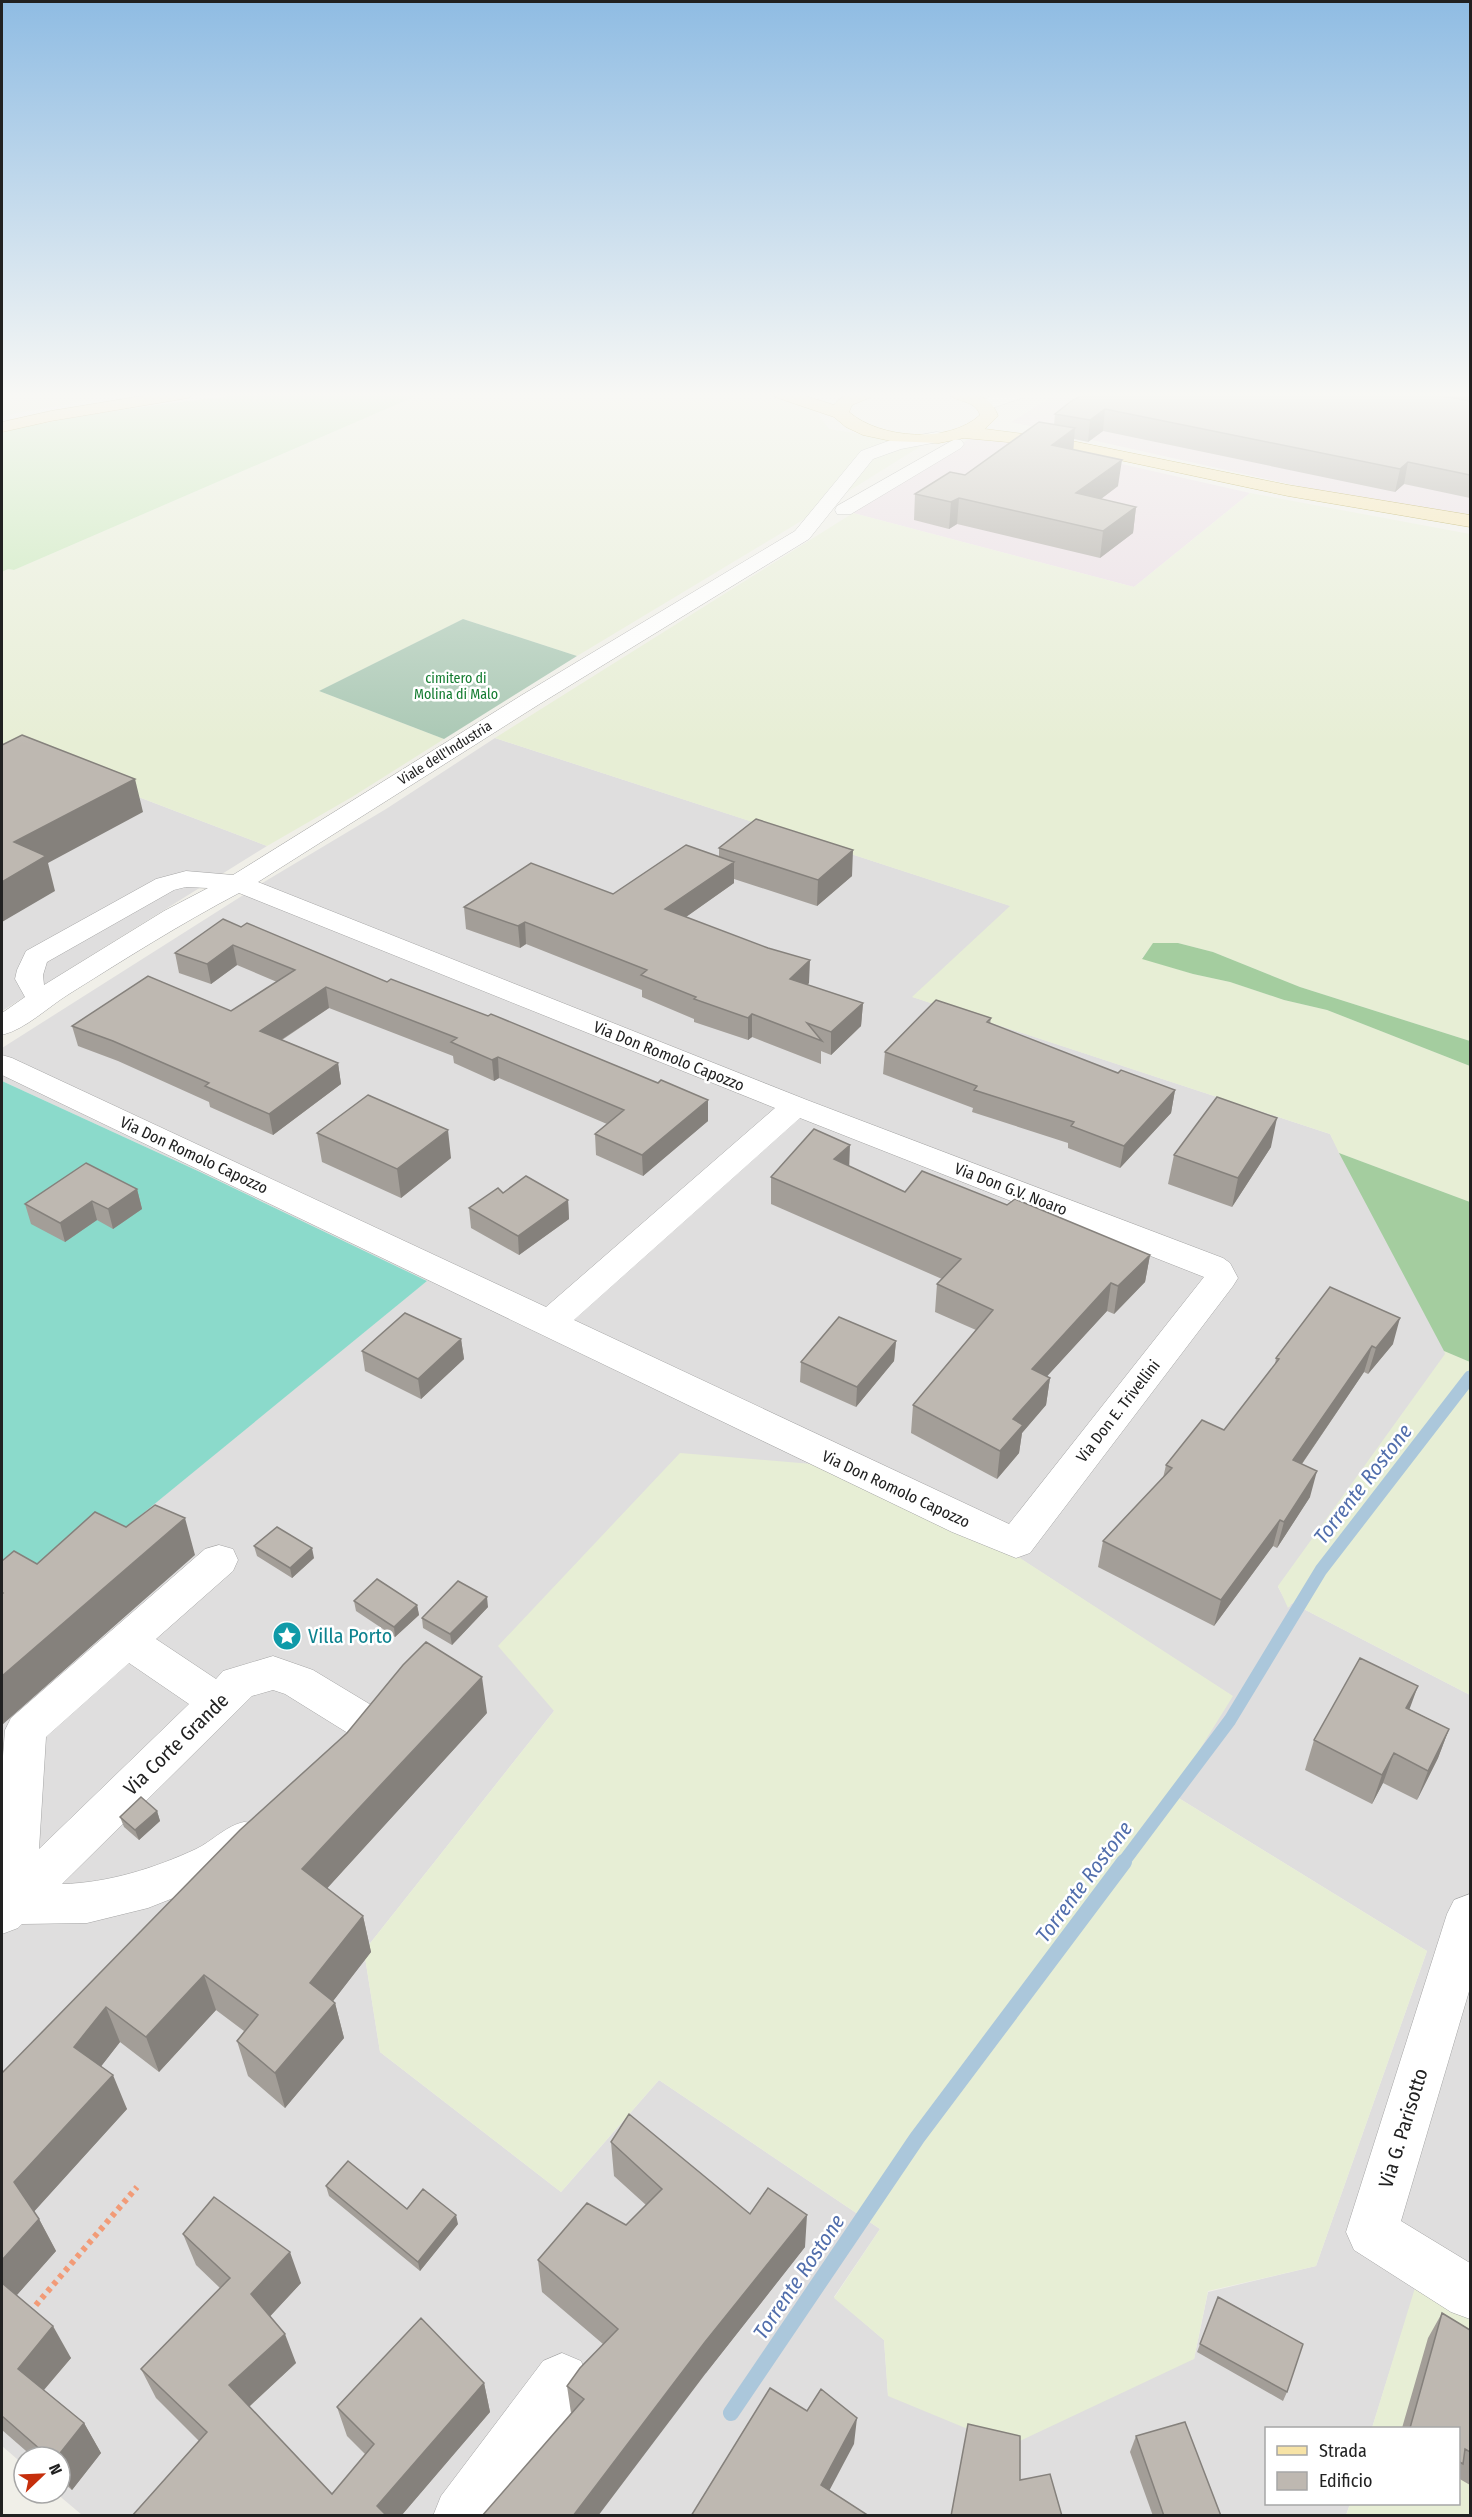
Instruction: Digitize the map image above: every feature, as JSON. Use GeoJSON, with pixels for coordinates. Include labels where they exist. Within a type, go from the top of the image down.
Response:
{"type":"FeatureCollection","features":[{"type":"Feature","properties":{"kind":"main road"},"geometry":{"type":"LineString","coordinates":[[1406,510],[1470,521]]}},
{"type":"Feature","properties":{"kind":"street","name":"Viale dell'Industria"},"geometry":{"type":"LineString","coordinates":[[2,1026],[41,999],[173,917],[238,883],[530,700],[802,535],[822,510]]}},
{"type":"Feature","properties":{"kind":"street","name":"Via Don Romolo Capozzo"},"geometry":{"type":"LineString","coordinates":[[41,999],[30,987],[28,975],[36,957],[165,884],[186,879],[238,883],[796,1106]]}},
{"type":"Feature","properties":{"kind":"street","name":"Via Don Romolo Capozzo"},"geometry":{"type":"LineString","coordinates":[[2,1064],[955,1517],[1016,1543]]}},
{"type":"Feature","properties":{"kind":"street","name":"Via Don G.V. Noaro"},"geometry":{"type":"LineString","coordinates":[[796,1106],[1211,1266],[1218,1271],[1221,1278]]}},
{"type":"Feature","properties":{"kind":"street"},"geometry":{"type":"LineString","coordinates":[[550,1323],[796,1106]]}},
{"type":"Feature","properties":{"kind":"street","name":"Via Don E. Trivellini"},"geometry":{"type":"LineString","coordinates":[[1016,1543],[1221,1278]]}},
{"type":"Feature","properties":{"kind":"street"},"geometry":{"type":"LineString","coordinates":[[219,1560],[26,1730],[7,1909],[86,1903],[177,1879],[237,1849],[271,1818]]}},
{"type":"Feature","properties":{"kind":"street"},"geometry":{"type":"LineString","coordinates":[[127,1641],[218,1702]]}},
{"type":"Feature","properties":{"kind":"street","name":"Via Corte Grande"},"geometry":{"type":"LineString","coordinates":[[7,1909],[238,1683],[273,1673],[378,1710],[339,1755]]}},
{"type":"Feature","properties":{"kind":"street","name":"Via G. Parisotto"},"geometry":{"type":"LineString","coordinates":[[1470,1914],[1372,2232],[1470,2293]]}},
{"type":"Feature","properties":{"kind":"street"},"geometry":{"type":"LineString","coordinates":[[460,2516],[562,2380]]}},
{"type":"Feature","properties":{"kind":"path"},"geometry":{"type":"LineString","coordinates":[[24,2319],[137,2187]]}},
{"type":"Feature","properties":{"kind":"shaded area"},"geometry":{"type":"Polygon","coordinates":[[[857,510],[1228,510],[1134,587],[853,513],[857,510]]]}},
{"type":"Feature","properties":{"kind":"shaded area"},"geometry":{"type":"Polygon","coordinates":[[[1408,510],[1470,510],[1470,522],[1408,510]]]}},
{"type":"Feature","properties":{"kind":"shaded area"},"geometry":{"type":"Polygon","coordinates":[[[495,738],[1011,906],[913,997],[1330,1134],[1446,1354],[1278,1587],[1289,1607],[1292,1603],[1470,1695],[1470,2295],[1423,2265],[1372,2427],[1265,2427],[1265,2505],[1350,2505],[1346,2515],[82,2515],[70,2505],[72,2505],[72,2445],[12,2445],[12,2455],[2,2446],[2,1605],[427,1281],[198,1171],[2,1081],[2,1048],[259,885],[386,809],[495,738]],[[859,1454],[554,1711],[364,1951],[380,2052],[561,2192],[659,2080],[880,2229],[834,2297],[884,2340],[888,2395],[1194,2359],[1208,2292],[1316,2266],[1427,1951],[1172,1794],[1232,1696],[859,1454]]]}},
{"type":"Feature","properties":{"kind":"shaded area"},"geometry":{"type":"Polygon","coordinates":[[[2,745],[267,846],[2,1011],[2,745]]]}},
{"type":"Feature","properties":{"kind":"shaded area"},"geometry":{"type":"Polygon","coordinates":[[[2,1081],[198,1171],[427,1281],[53,1587],[2,1605],[2,1081]]]}},
{"type":"Feature","properties":{"kind":"green space"},"geometry":{"type":"Polygon","coordinates":[[[2,510],[152,510],[14,570],[8,569],[2,572],[2,510]]]}},
{"type":"Feature","properties":{"kind":"green space"},"geometry":{"type":"Polygon","coordinates":[[[152,510],[818,510],[577,656],[463,619],[319,691],[444,739],[352,797],[267,846],[2,745],[2,572],[8,569],[14,570],[152,510]]]}},
{"type":"Feature","properties":{"kind":"green space"},"geometry":{"type":"Polygon","coordinates":[[[1228,510],[1344,510],[1470,534],[1470,1041],[1300,987],[1213,952],[1178,943],[1154,943],[1142,958],[1193,974],[1230,982],[1284,1000],[1327,1010],[1470,1066],[1470,1202],[1339,1153],[1330,1134],[912,997],[1010,906],[495,738],[853,513],[1134,587],[1228,510]]]}},
{"type":"Feature","properties":{"kind":"green space","name":"cimitero di Molina di Malo"},"geometry":{"type":"Polygon","coordinates":[[[463,619],[577,656],[444,739],[319,691],[463,619]]]}},
{"type":"Feature","properties":{"kind":"green space"},"geometry":{"type":"Polygon","coordinates":[[[1153,943],[1178,943],[1213,952],[1300,987],[1470,1041],[1470,1066],[1327,1010],[1142,959],[1153,943]]]}},
{"type":"Feature","properties":{"kind":"green space"},"geometry":{"type":"Polygon","coordinates":[[[1339,1153],[1470,1202],[1470,1362],[1444,1351],[1339,1153]]]}},
{"type":"Feature","properties":{"kind":"green space"},"geometry":{"type":"Polygon","coordinates":[[[1444,1351],[1470,1362],[1470,1695],[1292,1603],[1288,1608],[1278,1586],[1445,1354],[1444,1351]]]}},
{"type":"Feature","properties":{"kind":"green space"},"geometry":{"type":"Polygon","coordinates":[[[680,1453],[847,1467],[859,1454],[1233,1696],[1172,1794],[1427,1951],[1316,2266],[1208,2291],[1194,2359],[1009,2446],[888,2396],[884,2340],[834,2298],[880,2229],[659,2080],[561,2192],[380,2052],[364,1951],[554,1711],[498,1646],[680,1453]]]}},
{"type":"Feature","properties":{"kind":"green space"},"geometry":{"type":"Polygon","coordinates":[[[1422,2265],[1470,2295],[1470,2515],[1346,2516],[1350,2505],[1460,2505],[1460,2427],[1372,2427],[1422,2265]]]}},
{"type":"Feature","properties":{"kind":"building"},"geometry":{"type":"Polygon","coordinates":[[[1013,510],[1131,510],[1103,531],[1013,510]]]}},
{"type":"Feature","properties":{"kind":"building"},"geometry":{"type":"Polygon","coordinates":[[[22,735],[135,779],[14,842],[46,856],[2,882],[2,745],[22,735]]]}},
{"type":"Feature","properties":{"kind":"building"},"geometry":{"type":"Polygon","coordinates":[[[756,819],[853,850],[818,880],[719,848],[756,819]]]}},
{"type":"Feature","properties":{"kind":"building"},"geometry":{"type":"Polygon","coordinates":[[[686,845],[734,862],[665,909],[768,948],[810,960],[790,979],[863,1003],[831,1032],[807,1023],[822,1041],[752,1014],[748,1018],[694,999],[696,997],[641,975],[647,970],[525,922],[518,926],[464,907],[531,863],[613,894],[686,845]]]}},
{"type":"Feature","properties":{"kind":"building"},"geometry":{"type":"Polygon","coordinates":[[[223,919],[241,927],[247,923],[387,982],[391,979],[488,1016],[491,1014],[658,1083],[661,1080],[708,1100],[642,1155],[595,1134],[624,1110],[498,1057],[492,1060],[451,1042],[457,1038],[326,987],[260,1031],[338,1063],[269,1114],[205,1086],[209,1083],[113,1041],[72,1026],[148,976],[231,1011],[295,970],[233,945],[207,964],[175,953],[223,919]]]}},
{"type":"Feature","properties":{"kind":"building"},"geometry":{"type":"Polygon","coordinates":[[[936,1000],[991,1018],[987,1022],[1118,1073],[1121,1070],[1175,1090],[1124,1146],[1071,1126],[1074,1122],[974,1090],[977,1086],[885,1052],[936,1000]]]}},
{"type":"Feature","properties":{"kind":"building"},"geometry":{"type":"Polygon","coordinates":[[[368,1095],[448,1130],[397,1169],[317,1133],[368,1095]]]}},
{"type":"Feature","properties":{"kind":"building"},"geometry":{"type":"Polygon","coordinates":[[[1217,1097],[1277,1118],[1238,1178],[1174,1155],[1217,1097]]]}},
{"type":"Feature","properties":{"kind":"building"},"geometry":{"type":"Polygon","coordinates":[[[814,1129],[850,1145],[834,1159],[905,1192],[922,1171],[1007,1205],[1015,1199],[1150,1255],[1118,1286],[1111,1283],[1032,1369],[1050,1378],[1013,1419],[1023,1425],[1000,1451],[913,1405],[993,1310],[937,1284],[961,1259],[771,1177],[814,1129]]]}},
{"type":"Feature","properties":{"kind":"building"},"geometry":{"type":"Polygon","coordinates":[[[86,1163],[137,1189],[108,1209],[92,1201],[60,1223],[25,1204],[86,1163]]]}},
{"type":"Feature","properties":{"kind":"building"},"geometry":{"type":"Polygon","coordinates":[[[526,1176],[568,1200],[518,1236],[469,1208],[498,1188],[503,1193],[526,1176]]]}},
{"type":"Feature","properties":{"kind":"building"},"geometry":{"type":"Polygon","coordinates":[[[1330,1287],[1400,1318],[1376,1348],[1372,1346],[1293,1460],[1317,1471],[1284,1522],[1280,1520],[1221,1600],[1103,1541],[1172,1468],[1166,1465],[1202,1420],[1224,1430],[1279,1359],[1276,1358],[1330,1287]]]}},
{"type":"Feature","properties":{"kind":"building"},"geometry":{"type":"Polygon","coordinates":[[[405,1313],[461,1339],[418,1379],[362,1351],[405,1313]]]}},
{"type":"Feature","properties":{"kind":"building"},"geometry":{"type":"Polygon","coordinates":[[[839,1317],[896,1341],[857,1387],[801,1362],[839,1317]]]}},
{"type":"Feature","properties":{"kind":"building"},"geometry":{"type":"Polygon","coordinates":[[[155,1505],[185,1518],[2,1676],[2,1561],[14,1551],[37,1564],[95,1512],[126,1527],[155,1505]]]}},
{"type":"Feature","properties":{"kind":"building"},"geometry":{"type":"Polygon","coordinates":[[[277,1527],[312,1548],[290,1568],[254,1546],[277,1527]]]}},
{"type":"Feature","properties":{"kind":"building"},"geometry":{"type":"Polygon","coordinates":[[[377,1579],[417,1605],[394,1627],[354,1601],[377,1579]]]}},
{"type":"Feature","properties":{"kind":"building"},"geometry":{"type":"Polygon","coordinates":[[[458,1581],[487,1597],[450,1634],[422,1618],[458,1581]]]}},
{"type":"Feature","properties":{"kind":"building"},"geometry":{"type":"Polygon","coordinates":[[[426,1642],[482,1677],[302,1869],[363,1916],[310,1983],[335,2003],[275,2073],[237,2041],[258,2015],[204,1975],[146,2037],[106,2007],[74,2047],[113,2075],[14,2182],[39,2219],[2,2260],[2,2073],[240,1830],[347,1733],[403,1665],[426,1642]]]}},
{"type":"Feature","properties":{"kind":"building"},"geometry":{"type":"Polygon","coordinates":[[[1360,1658],[1418,1686],[1406,1708],[1449,1729],[1428,1771],[1394,1753],[1382,1775],[1314,1740],[1360,1658]]]}},
{"type":"Feature","properties":{"kind":"building"},"geometry":{"type":"Polygon","coordinates":[[[141,1797],[157,1811],[135,1830],[120,1817],[141,1797]]]}},
{"type":"Feature","properties":{"kind":"building"},"geometry":{"type":"Polygon","coordinates":[[[629,2114],[750,2214],[768,2188],[807,2215],[705,2342],[573,2516],[482,2516],[584,2399],[567,2386],[580,2368],[618,2329],[538,2260],[587,2203],[626,2225],[662,2189],[611,2142],[629,2114]]]}},
{"type":"Feature","properties":{"kind":"building"},"geometry":{"type":"Polygon","coordinates":[[[348,2161],[407,2209],[423,2189],[456,2215],[418,2262],[326,2186],[348,2161]]]}},
{"type":"Feature","properties":{"kind":"building"},"geometry":{"type":"Polygon","coordinates":[[[214,2197],[290,2252],[251,2294],[285,2334],[229,2385],[332,2494],[374,2444],[337,2407],[421,2318],[484,2383],[377,2506],[387,2516],[132,2516],[207,2432],[141,2369],[230,2278],[183,2234],[214,2197]]]}},
{"type":"Feature","properties":{"kind":"building"},"geometry":{"type":"Polygon","coordinates":[[[2,2283],[53,2326],[18,2369],[84,2423],[67,2445],[35,2445],[2,2416],[2,2283]]]}},
{"type":"Feature","properties":{"kind":"building"},"geometry":{"type":"Polygon","coordinates":[[[1218,2297],[1303,2344],[1287,2392],[1200,2344],[1218,2297]]]}},
{"type":"Feature","properties":{"kind":"building"},"geometry":{"type":"Polygon","coordinates":[[[1442,2313],[1470,2330],[1470,2452],[1465,2449],[1463,2464],[1460,2462],[1460,2427],[1410,2427],[1442,2313]]]}},
{"type":"Feature","properties":{"kind":"building"},"geometry":{"type":"Polygon","coordinates":[[[770,2388],[807,2411],[821,2389],[857,2418],[821,2485],[869,2516],[691,2516],[770,2388]]]}},
{"type":"Feature","properties":{"kind":"building"},"geometry":{"type":"Polygon","coordinates":[[[1185,2422],[1221,2516],[1164,2516],[1136,2436],[1185,2422]]]}},
{"type":"Feature","properties":{"kind":"building"},"geometry":{"type":"Polygon","coordinates":[[[968,2424],[1020,2436],[1020,2480],[1050,2474],[1062,2516],[951,2516],[968,2424]]]}},
{"type":"Feature","properties":{"kind":"waterway","name":"Torrente Rostone"},"geometry":{"type":"LineString","coordinates":[[1122,1864],[1230,1720],[1321,1570],[1470,1377]]}},
{"type":"Feature","properties":{"kind":"waterway","name":"Torrente Rostone"},"geometry":{"type":"LineString","coordinates":[[731,2413],[917,2138],[1124,1862]]}},
{"type":"Feature","properties":{"kind":"place","name":"Villa Porto"},"geometry":{"type":"Point","coordinates":[287,1636]}}]}
